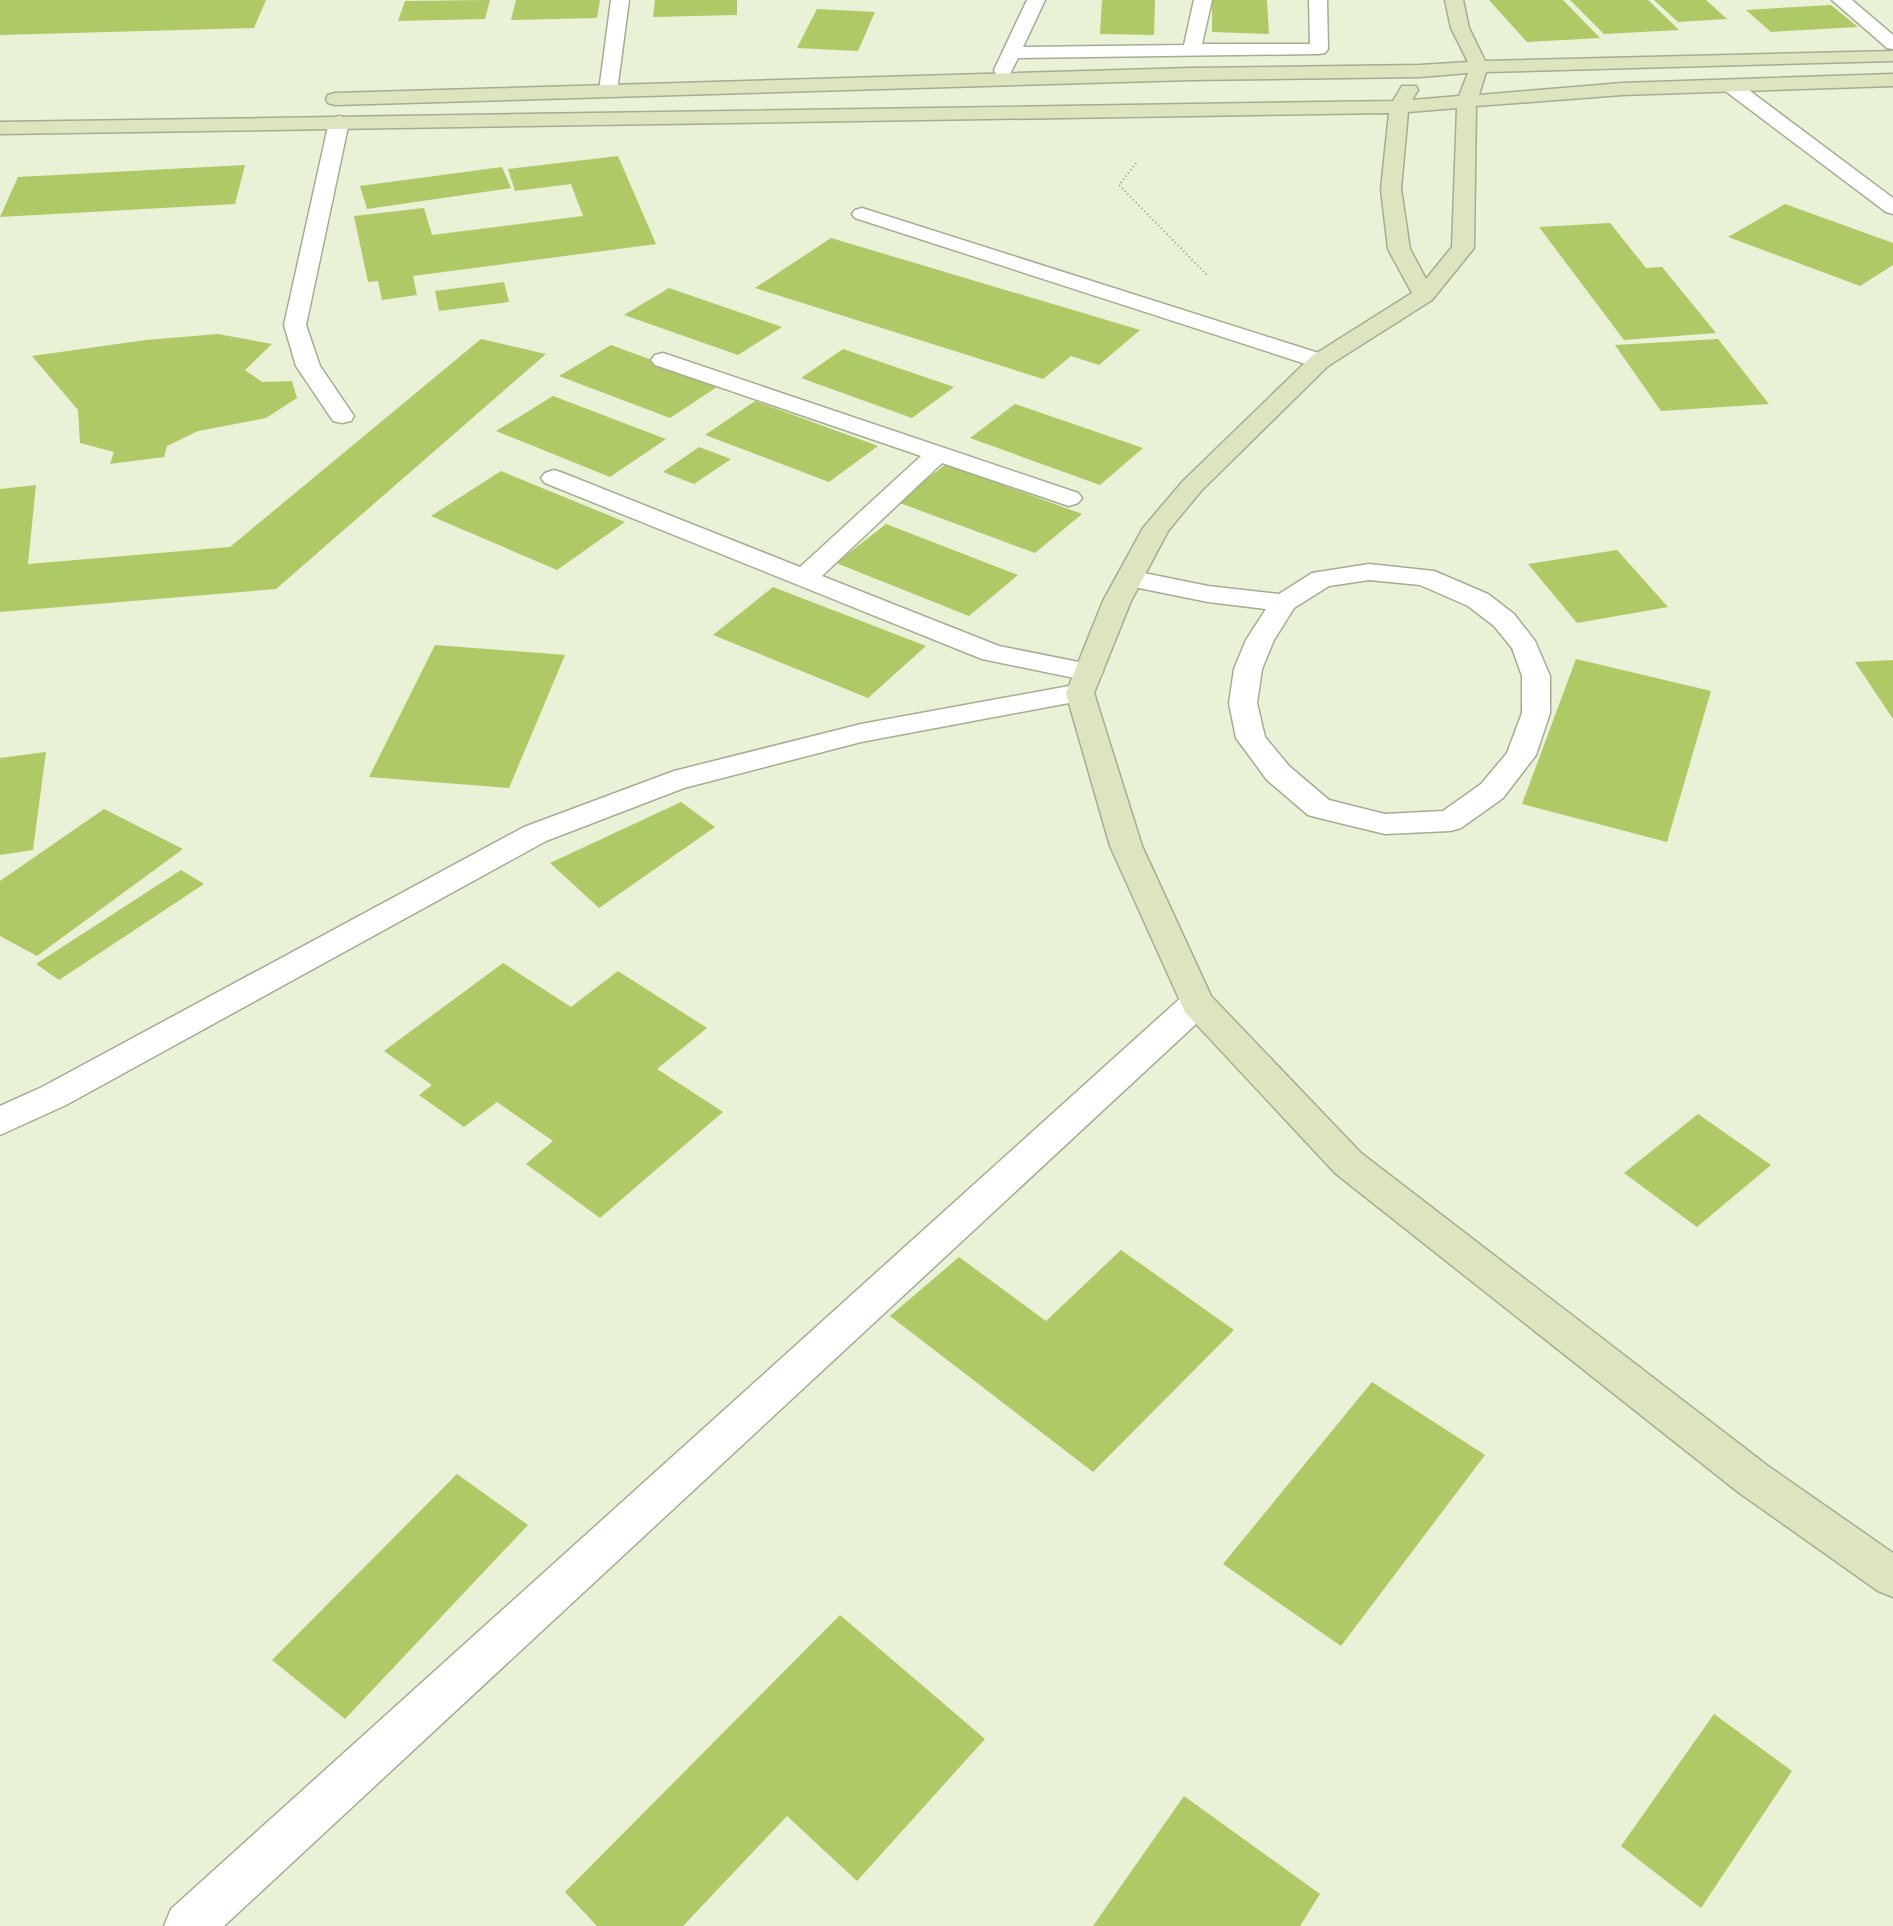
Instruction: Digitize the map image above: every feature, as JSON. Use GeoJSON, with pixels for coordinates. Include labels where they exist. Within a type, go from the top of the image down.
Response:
{"type":"FeatureCollection","features":[{"type":"Feature","properties":{"kind":"main road"},"geometry":{"type":"LineString","coordinates":[[1454,0],[1460,28],[1479,67],[1467,100],[1462,248],[1424,295],[1320,361],[1192,486],[1163,519],[1129,578],[1084,683],[1126,846],[1197,1003],[1348,1163],[1753,1479],[1893,1577]]}},
{"type":"Feature","properties":{"kind":"main road"},"geometry":{"type":"LineString","coordinates":[[1424,295],[1399,249],[1397,239],[1391,189],[1398,107],[1420,71],[1460,28]]}},
{"type":"Feature","properties":{"kind":"main road"},"geometry":{"type":"LineString","coordinates":[[322,100],[1893,56]]}},
{"type":"Feature","properties":{"kind":"main road"},"geometry":{"type":"LineString","coordinates":[[0,128],[1398,107],[1622,89],[1893,80]]}},
{"type":"Feature","properties":{"kind":"street"},"geometry":{"type":"LineString","coordinates":[[608,92],[620,0]]}},
{"type":"Feature","properties":{"kind":"street"},"geometry":{"type":"LineString","coordinates":[[998,80],[1036,0]]}},
{"type":"Feature","properties":{"kind":"street"},"geometry":{"type":"LineString","coordinates":[[1192,50],[1203,0]]}},
{"type":"Feature","properties":{"kind":"street"},"geometry":{"type":"LineString","coordinates":[[1011,53],[1319,49],[1318,0]]}},
{"type":"Feature","properties":{"kind":"street"},"geometry":{"type":"LineString","coordinates":[[1841,0],[1893,44]]}},
{"type":"Feature","properties":{"kind":"street"},"geometry":{"type":"LineString","coordinates":[[1731,86],[1893,208]]}},
{"type":"Feature","properties":{"kind":"street"},"geometry":{"type":"LineString","coordinates":[[339,122],[295,325],[308,366],[342,416]]}},
{"type":"Feature","properties":{"kind":"street"},"geometry":{"type":"LineString","coordinates":[[862,214],[1320,361]]}},
{"type":"Feature","properties":{"kind":"street"},"geometry":{"type":"LineString","coordinates":[[663,360],[1069,498]]}},
{"type":"Feature","properties":{"kind":"street"},"geometry":{"type":"LineString","coordinates":[[805,577],[938,454]]}},
{"type":"Feature","properties":{"kind":"street"},"geometry":{"type":"LineString","coordinates":[[554,478],[992,653],[1084,683]]}},
{"type":"Feature","properties":{"kind":"street"},"geometry":{"type":"LineString","coordinates":[[1129,578],[1208,594],[1284,603],[1321,579],[1369,572],[1425,577],[1479,600],[1504,620],[1525,647],[1536,676],[1536,713],[1521,755],[1492,791],[1450,821],[1385,824],[1319,808],[1278,773],[1251,738],[1243,703],[1248,669],[1260,639],[1284,603]]}},
{"type":"Feature","properties":{"kind":"street"},"geometry":{"type":"LineString","coordinates":[[0,1121],[54,1096],[535,834],[685,778],[861,733],[1084,683]]}},
{"type":"Feature","properties":{"kind":"street"},"geometry":{"type":"LineString","coordinates":[[188,1926],[1197,1003]]}},
{"type":"Feature","properties":{"kind":"path"},"geometry":{"type":"LineString","coordinates":[[1136,163],[1119,185],[1214,282],[1181,316]]}},
{"type":"Feature","properties":{"kind":"building"},"geometry":{"type":"Polygon","coordinates":[[[0,0],[266,0],[254,28],[0,35],[0,0]]]}},
{"type":"Feature","properties":{"kind":"building"},"geometry":{"type":"Polygon","coordinates":[[[490,0],[485,19],[398,21],[405,1],[490,0]]]}},
{"type":"Feature","properties":{"kind":"building"},"geometry":{"type":"Polygon","coordinates":[[[516,0],[600,0],[597,18],[511,20],[516,0]]]}},
{"type":"Feature","properties":{"kind":"building"},"geometry":{"type":"Polygon","coordinates":[[[655,0],[737,0],[737,15],[653,17],[655,0]]]}},
{"type":"Feature","properties":{"kind":"building"},"geometry":{"type":"Polygon","coordinates":[[[1102,0],[1155,0],[1154,35],[1100,34],[1102,0]]]}},
{"type":"Feature","properties":{"kind":"building"},"geometry":{"type":"Polygon","coordinates":[[[1212,0],[1267,0],[1269,34],[1212,32],[1212,0]]]}},
{"type":"Feature","properties":{"kind":"building"},"geometry":{"type":"Polygon","coordinates":[[[1489,0],[1563,0],[1600,38],[1527,42],[1489,0]]]}},
{"type":"Feature","properties":{"kind":"building"},"geometry":{"type":"Polygon","coordinates":[[[1570,0],[1648,0],[1679,30],[1604,34],[1570,0]]]}},
{"type":"Feature","properties":{"kind":"building"},"geometry":{"type":"Polygon","coordinates":[[[1654,0],[1706,0],[1727,19],[1678,22],[1654,0]]]}},
{"type":"Feature","properties":{"kind":"building"},"geometry":{"type":"Polygon","coordinates":[[[1831,5],[1858,27],[1771,32],[1746,10],[1831,5]]]}},
{"type":"Feature","properties":{"kind":"building"},"geometry":{"type":"Polygon","coordinates":[[[817,9],[875,12],[858,51],[797,48],[817,9]]]}},
{"type":"Feature","properties":{"kind":"building"},"geometry":{"type":"Polygon","coordinates":[[[618,156],[656,244],[413,276],[417,295],[382,300],[378,281],[368,282],[354,216],[424,208],[432,235],[583,216],[571,184],[515,191],[508,169],[618,156]]]}},
{"type":"Feature","properties":{"kind":"building"},"geometry":{"type":"Polygon","coordinates":[[[245,165],[235,204],[0,217],[18,177],[245,165]]]}},
{"type":"Feature","properties":{"kind":"building"},"geometry":{"type":"Polygon","coordinates":[[[502,167],[511,188],[367,209],[360,186],[502,167]]]}},
{"type":"Feature","properties":{"kind":"building"},"geometry":{"type":"Polygon","coordinates":[[[1785,204],[1893,243],[1893,265],[1860,286],[1728,237],[1785,204]]]}},
{"type":"Feature","properties":{"kind":"building"},"geometry":{"type":"Polygon","coordinates":[[[1610,223],[1646,268],[1662,267],[1716,333],[1624,340],[1539,227],[1610,223]]]}},
{"type":"Feature","properties":{"kind":"building"},"geometry":{"type":"Polygon","coordinates":[[[831,238],[1140,330],[1099,365],[1071,356],[1043,379],[755,288],[831,238]]]}},
{"type":"Feature","properties":{"kind":"building"},"geometry":{"type":"Polygon","coordinates":[[[504,282],[509,302],[439,311],[435,291],[504,282]]]}},
{"type":"Feature","properties":{"kind":"building"},"geometry":{"type":"Polygon","coordinates":[[[669,288],[782,327],[738,355],[624,315],[669,288]]]}},
{"type":"Feature","properties":{"kind":"building"},"geometry":{"type":"Polygon","coordinates":[[[218,334],[272,344],[245,370],[262,382],[292,381],[297,398],[266,418],[198,431],[167,446],[164,457],[110,464],[114,452],[80,443],[78,410],[32,356],[146,340],[218,334]]]}},
{"type":"Feature","properties":{"kind":"building"},"geometry":{"type":"Polygon","coordinates":[[[481,339],[546,354],[276,589],[0,612],[0,489],[36,485],[28,564],[230,547],[481,339]]]}},
{"type":"Feature","properties":{"kind":"building"},"geometry":{"type":"Polygon","coordinates":[[[1718,339],[1769,404],[1661,411],[1615,345],[1718,339]]]}},
{"type":"Feature","properties":{"kind":"building"},"geometry":{"type":"Polygon","coordinates":[[[611,345],[720,385],[670,418],[559,376],[611,345]]]}},
{"type":"Feature","properties":{"kind":"building"},"geometry":{"type":"Polygon","coordinates":[[[843,349],[954,387],[912,418],[801,378],[843,349]]]}},
{"type":"Feature","properties":{"kind":"building"},"geometry":{"type":"Polygon","coordinates":[[[553,396],[666,439],[610,477],[496,431],[553,396]]]}},
{"type":"Feature","properties":{"kind":"building"},"geometry":{"type":"Polygon","coordinates":[[[755,401],[878,446],[829,482],[705,435],[755,401]]]}},
{"type":"Feature","properties":{"kind":"building"},"geometry":{"type":"Polygon","coordinates":[[[1015,404],[1143,448],[1100,485],[970,438],[1015,404]]]}},
{"type":"Feature","properties":{"kind":"building"},"geometry":{"type":"Polygon","coordinates":[[[699,447],[731,459],[694,484],[663,472],[699,447]]]}},
{"type":"Feature","properties":{"kind":"building"},"geometry":{"type":"Polygon","coordinates":[[[946,464],[1082,514],[1035,553],[897,502],[946,464]]]}},
{"type":"Feature","properties":{"kind":"building"},"geometry":{"type":"Polygon","coordinates":[[[501,471],[625,522],[557,570],[431,516],[501,471]]]}},
{"type":"Feature","properties":{"kind":"building"},"geometry":{"type":"Polygon","coordinates":[[[886,524],[1018,575],[969,616],[836,563],[886,524]]]}},
{"type":"Feature","properties":{"kind":"building"},"geometry":{"type":"Polygon","coordinates":[[[1617,550],[1668,607],[1577,623],[1528,564],[1617,550]]]}},
{"type":"Feature","properties":{"kind":"building"},"geometry":{"type":"Polygon","coordinates":[[[773,587],[926,646],[868,698],[713,635],[773,587]]]}},
{"type":"Feature","properties":{"kind":"building"},"geometry":{"type":"Polygon","coordinates":[[[435,645],[565,655],[509,788],[369,777],[435,645]]]}},
{"type":"Feature","properties":{"kind":"building"},"geometry":{"type":"Polygon","coordinates":[[[1576,659],[1711,691],[1667,842],[1522,804],[1576,659]]]}},
{"type":"Feature","properties":{"kind":"building"},"geometry":{"type":"Polygon","coordinates":[[[1893,660],[1893,719],[1855,662],[1893,660]]]}},
{"type":"Feature","properties":{"kind":"building"},"geometry":{"type":"Polygon","coordinates":[[[46,752],[33,850],[0,855],[0,758],[46,752]]]}},
{"type":"Feature","properties":{"kind":"building"},"geometry":{"type":"Polygon","coordinates":[[[681,802],[715,827],[599,908],[550,863],[681,802]]]}},
{"type":"Feature","properties":{"kind":"building"},"geometry":{"type":"Polygon","coordinates":[[[104,809],[183,849],[37,956],[0,936],[0,881],[104,809]]]}},
{"type":"Feature","properties":{"kind":"building"},"geometry":{"type":"Polygon","coordinates":[[[181,870],[204,884],[59,980],[36,964],[181,870]]]}},
{"type":"Feature","properties":{"kind":"building"},"geometry":{"type":"Polygon","coordinates":[[[503,963],[571,1007],[618,971],[707,1028],[657,1069],[723,1112],[600,1218],[526,1164],[553,1141],[497,1102],[464,1127],[419,1095],[432,1085],[384,1051],[503,963]]]}},
{"type":"Feature","properties":{"kind":"building"},"geometry":{"type":"Polygon","coordinates":[[[1698,1114],[1771,1165],[1697,1227],[1624,1173],[1698,1114]]]}},
{"type":"Feature","properties":{"kind":"building"},"geometry":{"type":"Polygon","coordinates":[[[1121,1250],[1234,1330],[1093,1472],[890,1316],[959,1257],[1046,1321],[1121,1250]]]}},
{"type":"Feature","properties":{"kind":"building"},"geometry":{"type":"Polygon","coordinates":[[[1372,1382],[1485,1455],[1341,1646],[1223,1564],[1372,1382]]]}},
{"type":"Feature","properties":{"kind":"building"},"geometry":{"type":"Polygon","coordinates":[[[457,1474],[528,1525],[345,1719],[272,1660],[457,1474]]]}},
{"type":"Feature","properties":{"kind":"building"},"geometry":{"type":"Polygon","coordinates":[[[840,1615],[985,1739],[857,1881],[787,1816],[683,1926],[597,1926],[565,1892],[840,1615]]]}},
{"type":"Feature","properties":{"kind":"building"},"geometry":{"type":"Polygon","coordinates":[[[1714,1714],[1792,1771],[1701,1908],[1621,1846],[1714,1714]]]}},
{"type":"Feature","properties":{"kind":"building"},"geometry":{"type":"Polygon","coordinates":[[[1184,1796],[1320,1894],[1300,1926],[1093,1926],[1184,1796]]]}}]}
